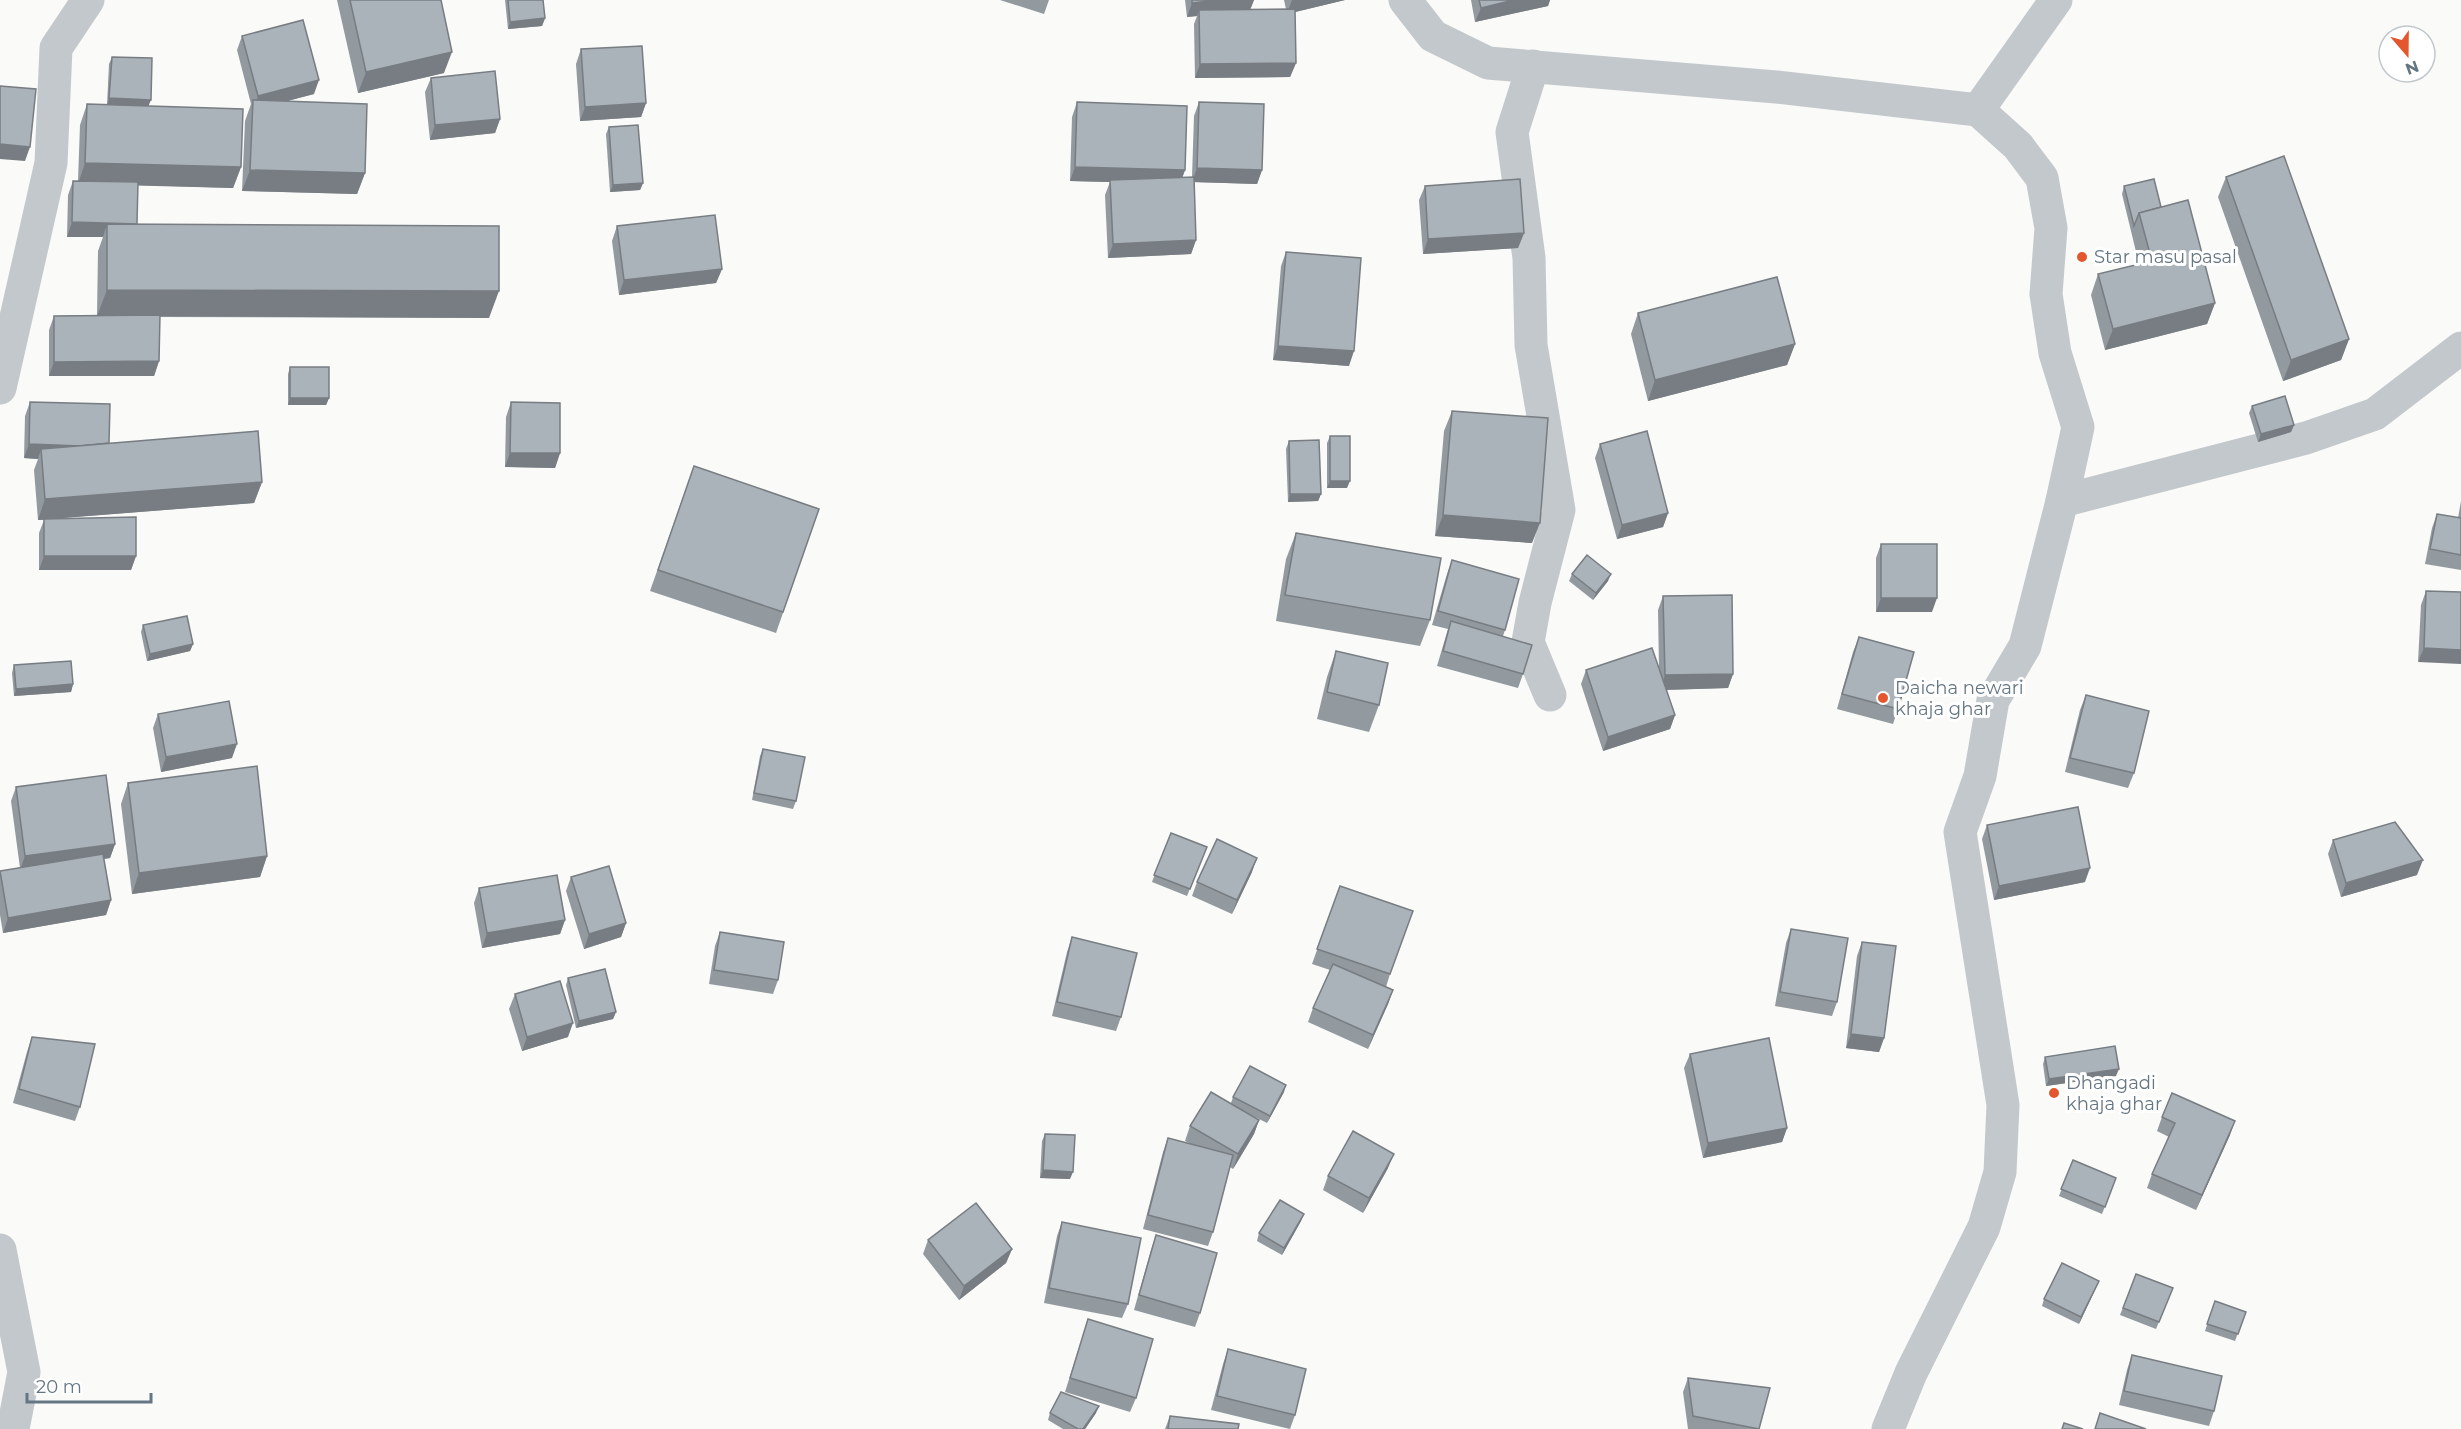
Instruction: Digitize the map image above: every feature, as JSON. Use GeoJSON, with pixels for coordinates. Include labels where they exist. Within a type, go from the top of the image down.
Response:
{"type":"FeatureCollection","features":[{"type":"Feature","properties":{"kind":"street"},"geometry":{"type":"LineString","coordinates":[[0,388],[51,163],[56,48],[88,0]]}},
{"type":"Feature","properties":{"kind":"street"},"geometry":{"type":"LineString","coordinates":[[1405,0],[1433,36],[1488,63],[1776,87],[1978,110],[2018,146],[2042,178],[2051,228],[2046,294],[2055,353],[2078,427],[2062,501],[2025,646],[1993,700],[1980,776],[1960,832],[2003,1105],[2000,1172],[1984,1227],[1911,1373],[1888,1429]]}},
{"type":"Feature","properties":{"kind":"street"},"geometry":{"type":"LineString","coordinates":[[1978,110],[2056,0]]}},
{"type":"Feature","properties":{"kind":"street"},"geometry":{"type":"LineString","coordinates":[[1533,66],[1512,132],[1529,258],[1532,345],[1559,510],[1534,603],[1528,642],[1550,694]]}},
{"type":"Feature","properties":{"kind":"street"},"geometry":{"type":"LineString","coordinates":[[2062,501],[2306,438],[2375,414],[2461,348]]}},
{"type":"Feature","properties":{"kind":"street"},"geometry":{"type":"LineString","coordinates":[[0,1250],[24,1372],[13,1429]]}},
{"type":"Feature","properties":{"kind":"building"},"geometry":{"type":"Polygon","coordinates":[[[350,0],[441,0],[452,52],[366,72],[350,0]]]}},
{"type":"Feature","properties":{"kind":"building"},"geometry":{"type":"Polygon","coordinates":[[[508,0],[543,0],[545,18],[510,22],[508,0]]]}},
{"type":"Feature","properties":{"kind":"building"},"geometry":{"type":"Polygon","coordinates":[[[1192,0],[1219,0],[1192,3],[1192,0]]]}},
{"type":"Feature","properties":{"kind":"building"},"geometry":{"type":"Polygon","coordinates":[[[1479,0],[1514,0],[1481,8],[1479,0]]]}},
{"type":"Feature","properties":{"kind":"building"},"geometry":{"type":"Polygon","coordinates":[[[1295,9],[1296,63],[1200,64],[1199,10],[1295,9]]]}},
{"type":"Feature","properties":{"kind":"building"},"geometry":{"type":"Polygon","coordinates":[[[303,20],[319,80],[258,96],[242,36],[303,20]]]}},
{"type":"Feature","properties":{"kind":"building"},"geometry":{"type":"Polygon","coordinates":[[[642,46],[646,103],[585,107],[581,49],[642,46]]]}},
{"type":"Feature","properties":{"kind":"building"},"geometry":{"type":"Polygon","coordinates":[[[112,57],[152,58],[151,100],[109,98],[112,57]]]}},
{"type":"Feature","properties":{"kind":"building"},"geometry":{"type":"Polygon","coordinates":[[[495,71],[500,119],[435,125],[431,78],[495,71]]]}},
{"type":"Feature","properties":{"kind":"building"},"geometry":{"type":"Polygon","coordinates":[[[0,86],[36,89],[30,147],[0,144],[0,86]]]}},
{"type":"Feature","properties":{"kind":"building"},"geometry":{"type":"Polygon","coordinates":[[[253,100],[367,104],[365,173],[250,170],[253,100]]]}},
{"type":"Feature","properties":{"kind":"building"},"geometry":{"type":"Polygon","coordinates":[[[1077,102],[1187,106],[1185,170],[1075,167],[1077,102]]]}},
{"type":"Feature","properties":{"kind":"building"},"geometry":{"type":"Polygon","coordinates":[[[1199,102],[1264,104],[1262,170],[1197,168],[1199,102]]]}},
{"type":"Feature","properties":{"kind":"building"},"geometry":{"type":"Polygon","coordinates":[[[87,104],[243,109],[241,167],[85,163],[87,104]]]}},
{"type":"Feature","properties":{"kind":"building"},"geometry":{"type":"Polygon","coordinates":[[[638,125],[643,183],[613,185],[609,127],[638,125]]]}},
{"type":"Feature","properties":{"kind":"building"},"geometry":{"type":"Polygon","coordinates":[[[2284,156],[2349,339],[2291,360],[2226,177],[2284,156]]]}},
{"type":"Feature","properties":{"kind":"building"},"geometry":{"type":"Polygon","coordinates":[[[1194,177],[1196,240],[1113,244],[1110,180],[1194,177]]]}},
{"type":"Feature","properties":{"kind":"building"},"geometry":{"type":"Polygon","coordinates":[[[1520,179],[1524,233],[1428,239],[1425,186],[1520,179]]]}},
{"type":"Feature","properties":{"kind":"building"},"geometry":{"type":"Polygon","coordinates":[[[2154,179],[2161,207],[2139,213],[2134,226],[2124,186],[2154,179]]]}},
{"type":"Feature","properties":{"kind":"building"},"geometry":{"type":"Polygon","coordinates":[[[73,181],[138,182],[137,224],[72,222],[73,181]]]}},
{"type":"Feature","properties":{"kind":"building"},"geometry":{"type":"Polygon","coordinates":[[[2188,200],[2215,303],[2113,329],[2098,274],[2152,261],[2139,213],[2188,200]]]}},
{"type":"Feature","properties":{"kind":"building"},"geometry":{"type":"Polygon","coordinates":[[[715,215],[722,269],[624,280],[617,226],[715,215]]]}},
{"type":"Feature","properties":{"kind":"building"},"geometry":{"type":"Polygon","coordinates":[[[107,224],[499,226],[499,291],[107,290],[107,224]]]}},
{"type":"Feature","properties":{"kind":"building"},"geometry":{"type":"Polygon","coordinates":[[[1286,252],[1361,258],[1354,351],[1278,346],[1286,252]]]}},
{"type":"Feature","properties":{"kind":"building"},"geometry":{"type":"Polygon","coordinates":[[[1777,277],[1795,344],[1655,380],[1638,313],[1777,277]]]}},
{"type":"Feature","properties":{"kind":"building"},"geometry":{"type":"Polygon","coordinates":[[[160,315],[159,361],[54,362],[54,316],[160,315]]]}},
{"type":"Feature","properties":{"kind":"building"},"geometry":{"type":"Polygon","coordinates":[[[290,367],[329,367],[329,398],[290,398],[290,367]]]}},
{"type":"Feature","properties":{"kind":"building"},"geometry":{"type":"Polygon","coordinates":[[[2285,396],[2294,425],[2261,434],[2252,406],[2285,396]]]}},
{"type":"Feature","properties":{"kind":"building"},"geometry":{"type":"Polygon","coordinates":[[[30,402],[110,404],[109,443],[80,446],[29,444],[30,402]]]}},
{"type":"Feature","properties":{"kind":"building"},"geometry":{"type":"Polygon","coordinates":[[[511,402],[560,403],[560,453],[510,453],[511,402]]]}},
{"type":"Feature","properties":{"kind":"building"},"geometry":{"type":"Polygon","coordinates":[[[1452,411],[1548,418],[1540,523],[1443,515],[1452,411]]]}},
{"type":"Feature","properties":{"kind":"building"},"geometry":{"type":"Polygon","coordinates":[[[258,431],[262,482],[45,499],[41,449],[258,431]]]}},
{"type":"Feature","properties":{"kind":"building"},"geometry":{"type":"Polygon","coordinates":[[[1647,431],[1668,513],[1622,525],[1600,444],[1647,431]]]}},
{"type":"Feature","properties":{"kind":"building"},"geometry":{"type":"Polygon","coordinates":[[[1330,436],[1350,436],[1350,481],[1330,481],[1330,436]]]}},
{"type":"Feature","properties":{"kind":"building"},"geometry":{"type":"Polygon","coordinates":[[[1319,440],[1321,494],[1290,494],[1289,441],[1319,440]]]}},
{"type":"Feature","properties":{"kind":"building"},"geometry":{"type":"Polygon","coordinates":[[[694,466],[819,509],[783,612],[658,570],[694,466]]]}},
{"type":"Feature","properties":{"kind":"building"},"geometry":{"type":"Polygon","coordinates":[[[2437,514],[2461,518],[2461,555],[2430,549],[2437,514]]]}},
{"type":"Feature","properties":{"kind":"building"},"geometry":{"type":"Polygon","coordinates":[[[136,517],[136,556],[44,556],[44,519],[136,517]]]}},
{"type":"Feature","properties":{"kind":"building"},"geometry":{"type":"Polygon","coordinates":[[[1296,533],[1441,558],[1430,620],[1285,595],[1296,533]]]}},
{"type":"Feature","properties":{"kind":"building"},"geometry":{"type":"Polygon","coordinates":[[[1881,544],[1937,544],[1937,598],[1881,598],[1881,544]]]}},
{"type":"Feature","properties":{"kind":"building"},"geometry":{"type":"Polygon","coordinates":[[[1587,555],[1611,574],[1596,593],[1572,574],[1587,555]]]}},
{"type":"Feature","properties":{"kind":"building"},"geometry":{"type":"Polygon","coordinates":[[[1452,560],[1519,579],[1505,630],[1438,611],[1452,560]]]}},
{"type":"Feature","properties":{"kind":"building"},"geometry":{"type":"Polygon","coordinates":[[[2426,591],[2461,592],[2461,650],[2424,648],[2426,591]]]}},
{"type":"Feature","properties":{"kind":"building"},"geometry":{"type":"Polygon","coordinates":[[[1732,595],[1733,674],[1665,675],[1663,596],[1732,595]]]}},
{"type":"Feature","properties":{"kind":"building"},"geometry":{"type":"Polygon","coordinates":[[[187,616],[193,644],[150,654],[143,625],[187,616]]]}},
{"type":"Feature","properties":{"kind":"building"},"geometry":{"type":"Polygon","coordinates":[[[1451,621],[1532,645],[1523,674],[1443,651],[1451,621]]]}},
{"type":"Feature","properties":{"kind":"building"},"geometry":{"type":"Polygon","coordinates":[[[1859,637],[1914,652],[1898,709],[1842,694],[1859,637]]]}},
{"type":"Feature","properties":{"kind":"building"},"geometry":{"type":"Polygon","coordinates":[[[1652,648],[1675,715],[1608,737],[1586,670],[1652,648]]]}},
{"type":"Feature","properties":{"kind":"building"},"geometry":{"type":"Polygon","coordinates":[[[1336,651],[1388,663],[1379,705],[1327,692],[1336,651]]]}},
{"type":"Feature","properties":{"kind":"building"},"geometry":{"type":"Polygon","coordinates":[[[71,661],[73,684],[16,689],[14,665],[71,661]]]}},
{"type":"Feature","properties":{"kind":"building"},"geometry":{"type":"Polygon","coordinates":[[[2086,695],[2149,711],[2134,773],[2070,758],[2086,695]]]}},
{"type":"Feature","properties":{"kind":"building"},"geometry":{"type":"Polygon","coordinates":[[[229,701],[237,744],[166,757],[158,714],[229,701]]]}},
{"type":"Feature","properties":{"kind":"building"},"geometry":{"type":"Polygon","coordinates":[[[763,749],[805,757],[796,801],[754,793],[763,749]]]}},
{"type":"Feature","properties":{"kind":"building"},"geometry":{"type":"Polygon","coordinates":[[[257,766],[267,856],[139,873],[128,783],[257,766]]]}},
{"type":"Feature","properties":{"kind":"building"},"geometry":{"type":"Polygon","coordinates":[[[106,775],[115,844],[25,856],[16,787],[106,775]]]}},
{"type":"Feature","properties":{"kind":"building"},"geometry":{"type":"Polygon","coordinates":[[[2078,807],[2090,868],[1999,886],[1987,825],[2078,807]]]}},
{"type":"Feature","properties":{"kind":"building"},"geometry":{"type":"Polygon","coordinates":[[[2395,822],[2423,860],[2346,883],[2333,840],[2395,822]]]}},
{"type":"Feature","properties":{"kind":"building"},"geometry":{"type":"Polygon","coordinates":[[[1171,833],[1207,847],[1190,889],[1154,875],[1171,833]]]}},
{"type":"Feature","properties":{"kind":"building"},"geometry":{"type":"Polygon","coordinates":[[[1217,839],[1257,858],[1237,900],[1197,882],[1217,839]]]}},
{"type":"Feature","properties":{"kind":"building"},"geometry":{"type":"Polygon","coordinates":[[[103,854],[111,900],[8,918],[0,871],[103,854]]]}},
{"type":"Feature","properties":{"kind":"building"},"geometry":{"type":"Polygon","coordinates":[[[609,866],[626,923],[589,934],[571,877],[609,866]]]}},
{"type":"Feature","properties":{"kind":"building"},"geometry":{"type":"Polygon","coordinates":[[[557,875],[565,920],[487,933],[479,888],[557,875]]]}},
{"type":"Feature","properties":{"kind":"building"},"geometry":{"type":"Polygon","coordinates":[[[1340,886],[1413,911],[1390,974],[1317,949],[1340,886]]]}},
{"type":"Feature","properties":{"kind":"building"},"geometry":{"type":"Polygon","coordinates":[[[1791,929],[1848,938],[1837,1002],[1780,992],[1791,929]]]}},
{"type":"Feature","properties":{"kind":"building"},"geometry":{"type":"Polygon","coordinates":[[[720,932],[784,942],[778,980],[714,970],[720,932]]]}},
{"type":"Feature","properties":{"kind":"building"},"geometry":{"type":"Polygon","coordinates":[[[1072,937],[1137,953],[1121,1017],[1057,1002],[1072,937]]]}},
{"type":"Feature","properties":{"kind":"building"},"geometry":{"type":"Polygon","coordinates":[[[1862,942],[1896,946],[1884,1038],[1851,1034],[1862,942]]]}},
{"type":"Feature","properties":{"kind":"building"},"geometry":{"type":"Polygon","coordinates":[[[1333,964],[1393,990],[1373,1035],[1313,1008],[1333,964]]]}},
{"type":"Feature","properties":{"kind":"building"},"geometry":{"type":"Polygon","coordinates":[[[605,969],[616,1012],[579,1021],[568,978],[605,969]]]}},
{"type":"Feature","properties":{"kind":"building"},"geometry":{"type":"Polygon","coordinates":[[[560,981],[573,1023],[527,1037],[515,994],[560,981]]]}},
{"type":"Feature","properties":{"kind":"building"},"geometry":{"type":"Polygon","coordinates":[[[32,1037],[95,1044],[80,1107],[19,1089],[32,1037]]]}},
{"type":"Feature","properties":{"kind":"building"},"geometry":{"type":"Polygon","coordinates":[[[1769,1038],[1787,1128],[1708,1143],[1690,1054],[1769,1038]]]}},
{"type":"Feature","properties":{"kind":"building"},"geometry":{"type":"Polygon","coordinates":[[[2115,1046],[2119,1069],[2049,1079],[2045,1057],[2115,1046]]]}},
{"type":"Feature","properties":{"kind":"building"},"geometry":{"type":"Polygon","coordinates":[[[1250,1066],[1286,1085],[1270,1116],[1233,1097],[1250,1066]]]}},
{"type":"Feature","properties":{"kind":"building"},"geometry":{"type":"Polygon","coordinates":[[[1211,1092],[1259,1120],[1238,1154],[1190,1126],[1211,1092]]]}},
{"type":"Feature","properties":{"kind":"building"},"geometry":{"type":"Polygon","coordinates":[[[2172,1093],[2235,1121],[2202,1195],[2152,1174],[2175,1123],[2162,1117],[2172,1093]]]}},
{"type":"Feature","properties":{"kind":"building"},"geometry":{"type":"Polygon","coordinates":[[[1353,1131],[1394,1154],[1369,1198],[1328,1176],[1353,1131]]]}},
{"type":"Feature","properties":{"kind":"building"},"geometry":{"type":"Polygon","coordinates":[[[1045,1134],[1075,1135],[1073,1172],[1043,1170],[1045,1134]]]}},
{"type":"Feature","properties":{"kind":"building"},"geometry":{"type":"Polygon","coordinates":[[[1168,1138],[1233,1155],[1213,1232],[1148,1215],[1168,1138]]]}},
{"type":"Feature","properties":{"kind":"building"},"geometry":{"type":"Polygon","coordinates":[[[2073,1160],[2116,1178],[2105,1207],[2061,1189],[2073,1160]]]}},
{"type":"Feature","properties":{"kind":"building"},"geometry":{"type":"Polygon","coordinates":[[[1280,1200],[1304,1214],[1284,1248],[1259,1233],[1280,1200]]]}},
{"type":"Feature","properties":{"kind":"building"},"geometry":{"type":"Polygon","coordinates":[[[976,1203],[1012,1249],[964,1286],[928,1240],[976,1203]]]}},
{"type":"Feature","properties":{"kind":"building"},"geometry":{"type":"Polygon","coordinates":[[[1062,1222],[1141,1238],[1128,1304],[1049,1288],[1062,1222]]]}},
{"type":"Feature","properties":{"kind":"building"},"geometry":{"type":"Polygon","coordinates":[[[1156,1235],[1217,1253],[1200,1313],[1139,1295],[1156,1235]]]}},
{"type":"Feature","properties":{"kind":"building"},"geometry":{"type":"Polygon","coordinates":[[[2062,1263],[2099,1281],[2081,1317],[2044,1299],[2062,1263]]]}},
{"type":"Feature","properties":{"kind":"building"},"geometry":{"type":"Polygon","coordinates":[[[2136,1274],[2173,1288],[2159,1322],[2123,1308],[2136,1274]]]}},
{"type":"Feature","properties":{"kind":"building"},"geometry":{"type":"Polygon","coordinates":[[[2215,1301],[2246,1312],[2238,1334],[2207,1324],[2215,1301]]]}},
{"type":"Feature","properties":{"kind":"building"},"geometry":{"type":"Polygon","coordinates":[[[1088,1319],[1153,1339],[1136,1398],[1070,1378],[1088,1319]]]}},
{"type":"Feature","properties":{"kind":"building"},"geometry":{"type":"Polygon","coordinates":[[[1228,1349],[1306,1369],[1295,1415],[1217,1396],[1228,1349]]]}},
{"type":"Feature","properties":{"kind":"building"},"geometry":{"type":"Polygon","coordinates":[[[2132,1355],[2222,1376],[2214,1411],[2124,1391],[2132,1355]]]}},
{"type":"Feature","properties":{"kind":"building"},"geometry":{"type":"Polygon","coordinates":[[[1688,1378],[1770,1388],[1759,1429],[1693,1416],[1688,1378]]]}},
{"type":"Feature","properties":{"kind":"building"},"geometry":{"type":"Polygon","coordinates":[[[1061,1392],[1099,1406],[1083,1429],[1078,1429],[1050,1413],[1061,1392]]]}},
{"type":"Feature","properties":{"kind":"building"},"geometry":{"type":"Polygon","coordinates":[[[2100,1413],[2146,1429],[2095,1429],[2100,1413]]]}},
{"type":"Feature","properties":{"kind":"building"},"geometry":{"type":"Polygon","coordinates":[[[1170,1416],[1239,1424],[1238,1429],[1168,1429],[1170,1416]]]}},
{"type":"Feature","properties":{"kind":"building"},"geometry":{"type":"Polygon","coordinates":[[[2064,1423],[2083,1429],[2062,1429],[2064,1423]]]}},
{"type":"Feature","properties":{"kind":"place","name":"Star masu pasal"},"geometry":{"type":"Point","coordinates":[2082,257]}},
{"type":"Feature","properties":{"kind":"place","name":"Daicha newari khaja ghar"},"geometry":{"type":"Point","coordinates":[1883,698]}},
{"type":"Feature","properties":{"kind":"place","name":"Dhangadi khaja ghar"},"geometry":{"type":"Point","coordinates":[2054,1093]}}]}
